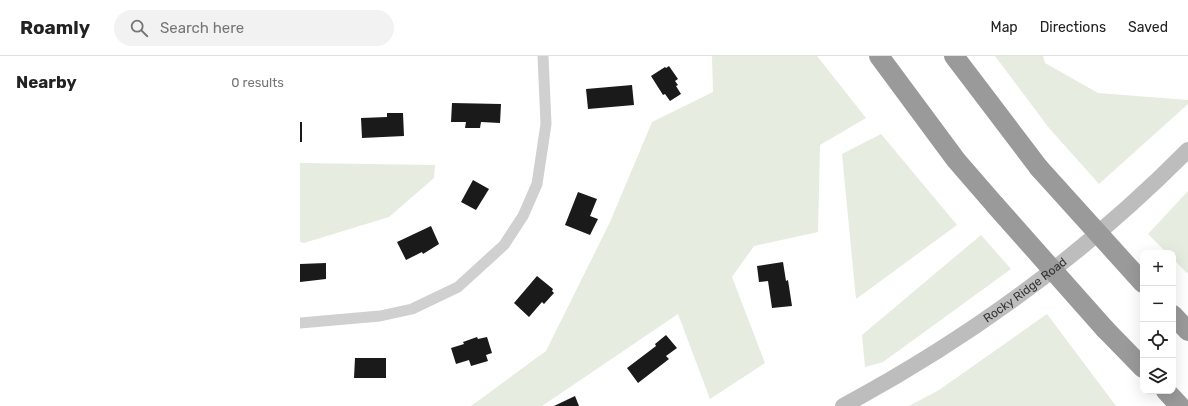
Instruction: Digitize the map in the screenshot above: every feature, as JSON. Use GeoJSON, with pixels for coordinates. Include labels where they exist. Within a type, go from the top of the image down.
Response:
{"type":"FeatureCollection","features":[{"type":"Feature","properties":{"kind":"highway"},"geometry":{"type":"LineString","coordinates":[[869,56],[934,131]]}},
{"type":"Feature","properties":{"kind":"highway"},"geometry":{"type":"LineString","coordinates":[[879,56],[956,160],[1105,329],[1140,365]]}},
{"type":"Feature","properties":{"kind":"highway"},"geometry":{"type":"LineString","coordinates":[[955,58],[1039,168],[1140,280]]}},
{"type":"Feature","properties":{"kind":"highway"},"geometry":{"type":"LineString","coordinates":[[1176,318],[1188,331]]}},
{"type":"Feature","properties":{"kind":"highway"},"geometry":{"type":"LineString","coordinates":[[1169,394],[1180,406]]}},
{"type":"Feature","properties":{"kind":"main road","name":"Rocky Ridge Road"},"geometry":{"type":"LineString","coordinates":[[843,406],[887,383],[942,349],[1015,299],[1076,253],[1155,183],[1188,150]]}},
{"type":"Feature","properties":{"kind":"street"},"geometry":{"type":"LineString","coordinates":[[300,323],[380,316],[412,309],[458,287],[504,245],[523,216],[537,184],[546,124],[543,56]]}},
{"type":"Feature","properties":{"kind":"shaded area"},"geometry":{"type":"Polygon","coordinates":[[[712,56],[817,56],[866,118],[820,145],[818,232],[754,246],[732,277],[765,363],[710,399],[678,314],[542,406],[471,406],[546,351],[610,222],[652,122],[713,92],[712,56]]]}},
{"type":"Feature","properties":{"kind":"shaded area"},"geometry":{"type":"Polygon","coordinates":[[[995,56],[1043,56],[1045,63],[1098,93],[1188,100],[1188,104],[1099,184],[1049,128],[995,56]]]}},
{"type":"Feature","properties":{"kind":"shaded area"},"geometry":{"type":"Polygon","coordinates":[[[881,134],[957,225],[856,299],[842,154],[881,134]]]}},
{"type":"Feature","properties":{"kind":"shaded area"},"geometry":{"type":"Polygon","coordinates":[[[300,163],[435,165],[434,178],[389,217],[304,243],[300,242],[300,163]]]}},
{"type":"Feature","properties":{"kind":"shaded area"},"geometry":{"type":"Polygon","coordinates":[[[1188,191],[1188,272],[1187,273],[1176,262],[1176,250],[1164,250],[1148,234],[1188,191]]]}},
{"type":"Feature","properties":{"kind":"shaded area"},"geometry":{"type":"Polygon","coordinates":[[[981,235],[1011,269],[883,362],[865,367],[862,335],[981,235]]]}},
{"type":"Feature","properties":{"kind":"shaded area"},"geometry":{"type":"Polygon","coordinates":[[[1047,314],[1116,406],[909,406],[939,390],[1047,314]]]}},
{"type":"Feature","properties":{"kind":"building"},"geometry":{"type":"Polygon","coordinates":[[[669,66],[678,79],[675,81],[678,85],[676,86],[681,94],[670,101],[665,94],[663,95],[651,76],[669,66]]]}},
{"type":"Feature","properties":{"kind":"building"},"geometry":{"type":"Polygon","coordinates":[[[632,85],[634,105],[588,109],[586,89],[632,85]]]}},
{"type":"Feature","properties":{"kind":"building"},"geometry":{"type":"Polygon","coordinates":[[[452,103],[501,104],[500,123],[481,122],[480,128],[465,128],[466,122],[451,122],[452,103]]]}},
{"type":"Feature","properties":{"kind":"building"},"geometry":{"type":"Polygon","coordinates":[[[387,113],[403,113],[404,136],[362,138],[361,118],[387,117],[387,113]]]}},
{"type":"Feature","properties":{"kind":"building"},"geometry":{"type":"Polygon","coordinates":[[[300,122],[302,122],[302,142],[300,142],[300,122]]]}},
{"type":"Feature","properties":{"kind":"building"},"geometry":{"type":"Polygon","coordinates":[[[473,180],[489,189],[476,210],[461,202],[473,180]]]}},
{"type":"Feature","properties":{"kind":"building"},"geometry":{"type":"Polygon","coordinates":[[[578,192],[597,199],[590,216],[598,219],[590,235],[565,225],[578,192]]]}},
{"type":"Feature","properties":{"kind":"building"},"geometry":{"type":"Polygon","coordinates":[[[431,226],[439,244],[423,254],[422,252],[406,260],[397,242],[431,226]]]}},
{"type":"Feature","properties":{"kind":"building"},"geometry":{"type":"Polygon","coordinates":[[[783,262],[786,281],[788,280],[792,306],[772,308],[768,281],[759,282],[757,266],[783,262]]]}},
{"type":"Feature","properties":{"kind":"building"},"geometry":{"type":"Polygon","coordinates":[[[326,263],[326,279],[300,282],[300,264],[326,263]]]}},
{"type":"Feature","properties":{"kind":"building"},"geometry":{"type":"Polygon","coordinates":[[[537,276],[553,289],[552,291],[554,293],[544,304],[542,302],[529,317],[514,303],[537,276]]]}},
{"type":"Feature","properties":{"kind":"building"},"geometry":{"type":"Polygon","coordinates":[[[666,335],[677,348],[666,356],[669,359],[638,383],[627,368],[656,346],[655,344],[666,335]]]}},
{"type":"Feature","properties":{"kind":"building"},"geometry":{"type":"Polygon","coordinates":[[[477,337],[478,339],[487,337],[492,353],[486,355],[488,361],[471,366],[469,360],[456,364],[451,348],[464,344],[463,342],[477,337]]]}},
{"type":"Feature","properties":{"kind":"building"},"geometry":{"type":"Polygon","coordinates":[[[355,358],[386,358],[386,378],[354,378],[355,358]]]}},
{"type":"Feature","properties":{"kind":"building"},"geometry":{"type":"Polygon","coordinates":[[[575,396],[579,406],[554,406],[575,396]]]}}]}
